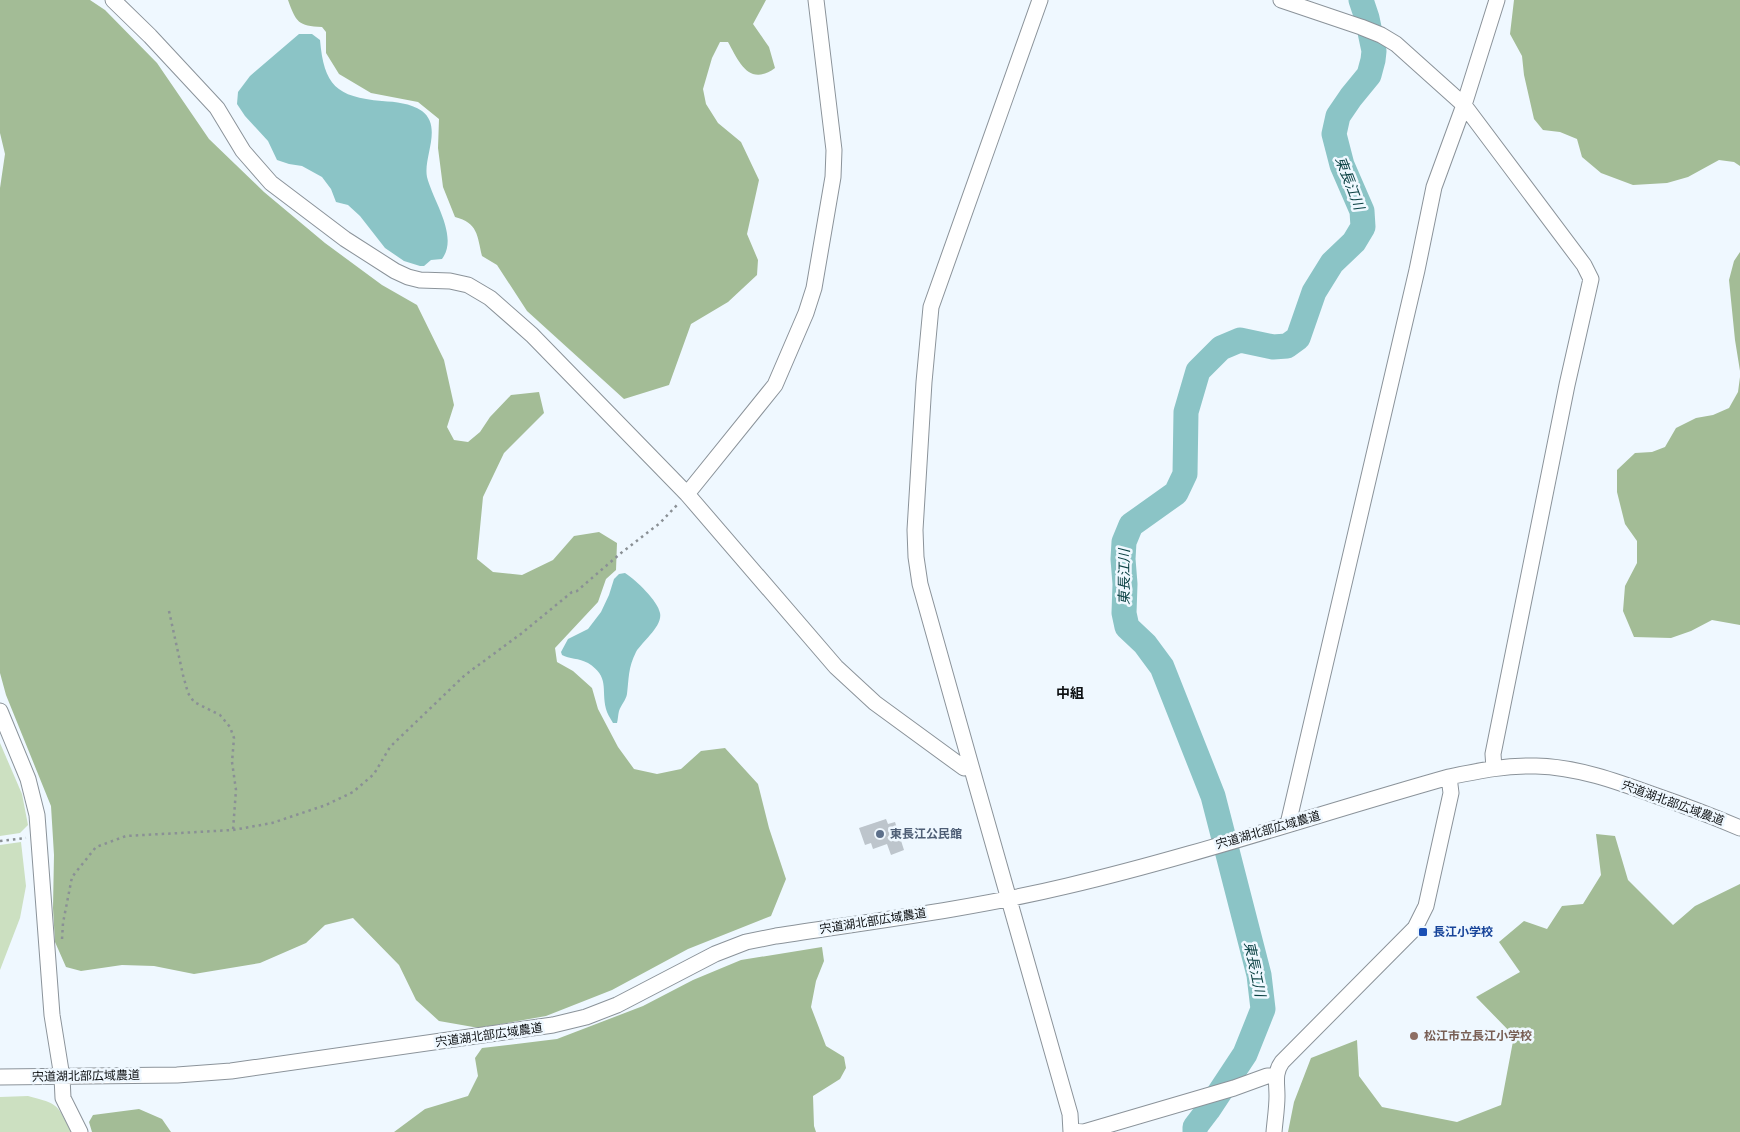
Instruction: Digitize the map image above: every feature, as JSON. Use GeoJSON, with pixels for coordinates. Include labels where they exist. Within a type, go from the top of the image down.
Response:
{"type":"FeatureCollection","features":[{"type":"Feature","properties":{"kind":"street"},"geometry":{"type":"LineString","coordinates":[[113,0],[150,36],[217,108],[243,151],[271,183],[345,239],[408,278],[450,281],[468,285],[490,298],[532,334],[687,494],[836,667],[875,703],[964,768],[970,766]]}},
{"type":"Feature","properties":{"kind":"street"},"geometry":{"type":"LineString","coordinates":[[687,494],[775,385],[806,313],[814,288],[833,177],[834,150],[816,0]]}},
{"type":"Feature","properties":{"kind":"street"},"geometry":{"type":"LineString","coordinates":[[1040,0],[931,307],[927,336],[915,530],[920,584],[1070,1114],[1072,1132],[1084,1132],[1234,1088],[1267,1076],[1276,1076]]}},
{"type":"Feature","properties":{"kind":"street"},"geometry":{"type":"LineString","coordinates":[[1281,0],[1361,26],[1381,35],[1396,44],[1464,105],[1584,265],[1591,279],[1567,385],[1493,754],[1494,768]]}},
{"type":"Feature","properties":{"kind":"street"},"geometry":{"type":"LineString","coordinates":[[1288,824],[1417,270],[1434,188],[1464,105],[1497,0]]}},
{"type":"Feature","properties":{"kind":"street"},"geometry":{"type":"LineString","coordinates":[[0,711],[28,779],[37,815],[52,1015],[62,1077],[63,1098],[80,1132]]}},
{"type":"Feature","properties":{"kind":"street","name":"宍道湖北部広域農道"},"geometry":{"type":"LineString","coordinates":[[0,1077],[177,1075],[231,1071],[502,1034],[552,1025],[586,1017],[617,1006],[716,954],[746,942],[1010,898],[1067,886],[1214,846],[1449,777],[1494,768],[1536,766],[1585,772],[1679,804],[1740,828]]}},
{"type":"Feature","properties":{"kind":"street"},"geometry":{"type":"LineString","coordinates":[[1274,1132],[1277,1069],[1416,928],[1426,906],[1451,793],[1449,777]]}},
{"type":"Feature","properties":{"kind":"path"},"geometry":{"type":"LineString","coordinates":[[62,940],[63,923],[72,877],[96,847],[126,836],[233,830],[272,823],[326,805],[353,792],[374,774],[390,746],[465,675],[522,633],[572,592],[577,591],[660,523],[687,494]]}},
{"type":"Feature","properties":{"kind":"path"},"geometry":{"type":"LineString","coordinates":[[169,611],[182,675],[188,693],[194,702],[220,715],[230,727],[234,738],[232,762],[236,790],[233,830]]}},
{"type":"Feature","properties":{"kind":"path"},"geometry":{"type":"LineString","coordinates":[[0,841],[22,838]]}},
{"type":"Feature","properties":{"kind":"green space"},"geometry":{"type":"Polygon","coordinates":[[[0,0],[90,0],[105,10],[157,63],[209,139],[264,192],[325,243],[382,285],[417,305],[444,360],[454,405],[447,427],[454,440],[468,442],[480,432],[490,417],[511,395],[539,392],[544,413],[504,453],[483,497],[477,559],[493,572],[522,575],[553,560],[574,536],[599,532],[617,543],[616,570],[606,579],[598,602],[555,648],[557,662],[573,671],[592,688],[598,709],[618,747],[634,769],[657,774],[681,769],[701,751],[725,748],[758,784],[769,828],[786,879],[771,916],[688,949],[612,990],[546,1016],[479,1028],[439,1021],[416,1000],[399,965],[353,918],[325,925],[306,943],[260,963],[194,974],[154,966],[122,965],[81,971],[66,967],[55,942],[53,908],[54,855],[51,806],[6,695],[0,673],[0,188],[5,154],[0,133],[0,0]]]}},
{"type":"Feature","properties":{"kind":"green space"},"geometry":{"type":"Polygon","coordinates":[[[288,0],[766,0],[753,24],[769,47],[775,68],[758,75],[752,73],[741,64],[728,42],[720,42],[712,58],[703,89],[706,104],[718,123],[741,142],[759,180],[747,234],[758,260],[757,275],[728,302],[691,324],[669,385],[624,399],[527,311],[497,265],[482,256],[477,236],[472,226],[455,217],[443,187],[438,148],[439,119],[418,102],[371,93],[339,74],[326,53],[326,32],[322,27],[303,24],[299,21],[293,13],[288,0]]]}},
{"type":"Feature","properties":{"kind":"green space"},"geometry":{"type":"Polygon","coordinates":[[[1514,0],[1740,0],[1740,166],[1734,162],[1719,160],[1688,177],[1667,183],[1633,185],[1601,173],[1582,157],[1577,139],[1560,132],[1543,130],[1534,119],[1524,75],[1522,56],[1510,34],[1514,0]]]}},
{"type":"Feature","properties":{"kind":"green space"},"geometry":{"type":"Polygon","coordinates":[[[1740,252],[1740,371],[1729,280],[1734,261],[1740,252]]]}},
{"type":"Feature","properties":{"kind":"green space"},"geometry":{"type":"Polygon","coordinates":[[[1740,377],[1740,625],[1712,620],[1691,631],[1671,638],[1634,637],[1623,611],[1625,586],[1637,563],[1637,541],[1625,524],[1617,492],[1617,470],[1635,453],[1652,452],[1665,447],[1676,428],[1696,418],[1713,415],[1729,408],[1738,392],[1740,377]]]}},
{"type":"Feature","properties":{"kind":"green space"},"geometry":{"type":"Polygon","coordinates":[[[0,743],[22,794],[28,825],[20,833],[0,836],[0,743]]]}},
{"type":"Feature","properties":{"kind":"green space"},"geometry":{"type":"Polygon","coordinates":[[[1596,834],[1615,836],[1628,880],[1673,925],[1695,906],[1740,884],[1740,1132],[1288,1132],[1294,1102],[1311,1058],[1357,1040],[1359,1076],[1382,1107],[1457,1122],[1501,1105],[1514,1036],[1476,997],[1520,972],[1499,942],[1524,921],[1547,929],[1562,906],[1583,904],[1601,875],[1596,834]]]}},
{"type":"Feature","properties":{"kind":"green space"},"geometry":{"type":"Polygon","coordinates":[[[21,842],[26,886],[20,918],[0,970],[0,845],[21,842]]]}},
{"type":"Feature","properties":{"kind":"green space"},"geometry":{"type":"Polygon","coordinates":[[[822,947],[824,961],[816,981],[811,1007],[826,1046],[844,1057],[846,1068],[840,1079],[813,1096],[816,1132],[394,1132],[425,1109],[468,1096],[478,1076],[475,1058],[482,1048],[557,1039],[643,1006],[693,980],[741,960],[822,947]]]}},
{"type":"Feature","properties":{"kind":"green space"},"geometry":{"type":"Polygon","coordinates":[[[28,1096],[46,1101],[56,1107],[71,1132],[0,1132],[0,1097],[28,1096]]]}},
{"type":"Feature","properties":{"kind":"green space"},"geometry":{"type":"Polygon","coordinates":[[[139,1109],[162,1119],[171,1132],[92,1132],[89,1122],[93,1115],[139,1109]]]}},
{"type":"Feature","properties":{"kind":"water"},"geometry":{"type":"Polygon","coordinates":[[[299,34],[312,34],[320,40],[325,68],[329,78],[343,92],[366,99],[398,102],[408,105],[422,111],[428,118],[432,134],[427,160],[427,177],[443,218],[448,240],[442,259],[431,260],[424,266],[420,266],[404,261],[385,248],[360,216],[348,205],[336,202],[331,189],[322,177],[302,166],[277,160],[268,141],[245,116],[237,104],[238,92],[250,76],[299,34]]]}},
{"type":"Feature","properties":{"kind":"water"},"geometry":{"type":"Polygon","coordinates":[[[625,573],[651,597],[658,608],[660,618],[633,658],[626,696],[619,711],[617,723],[613,723],[606,709],[602,678],[599,673],[588,663],[562,655],[561,652],[568,639],[588,629],[601,612],[614,579],[619,574],[625,573]]]}},
{"type":"Feature","properties":{"kind":"building","name":"東長江公民館"},"geometry":{"type":"Polygon","coordinates":[[[886,819],[888,824],[895,822],[904,850],[891,855],[887,844],[873,849],[871,843],[865,845],[859,828],[886,819]]]}},
{"type":"Feature","properties":{"kind":"waterway","name":"東長江川"},"geometry":{"type":"LineString","coordinates":[[1195,1132],[1195,1127],[1245,1054],[1263,1009],[1259,975],[1213,796],[1162,667],[1145,644],[1127,627],[1124,613],[1124,542],[1131,525],[1176,493],[1185,474],[1186,412],[1198,371],[1221,348],[1240,340],[1273,347],[1287,346],[1298,338],[1314,292],[1332,263],[1354,242],[1363,227],[1362,211],[1342,165],[1334,134],[1338,116],[1369,75],[1373,60],[1374,51],[1361,0]]}},
{"type":"Feature","properties":{"kind":"place","name":"東長江公民館"},"geometry":{"type":"Point","coordinates":[880,834]}},
{"type":"Feature","properties":{"kind":"place","name":"長江小学校"},"geometry":{"type":"Point","coordinates":[1423,932]}},
{"type":"Feature","properties":{"kind":"place","name":"松江市立長江小学校"},"geometry":{"type":"Point","coordinates":[1414,1036]}},
{"type":"Feature","properties":{"kind":"district","name":"中組"},"geometry":{"type":"Point","coordinates":[1070,693]}}]}
